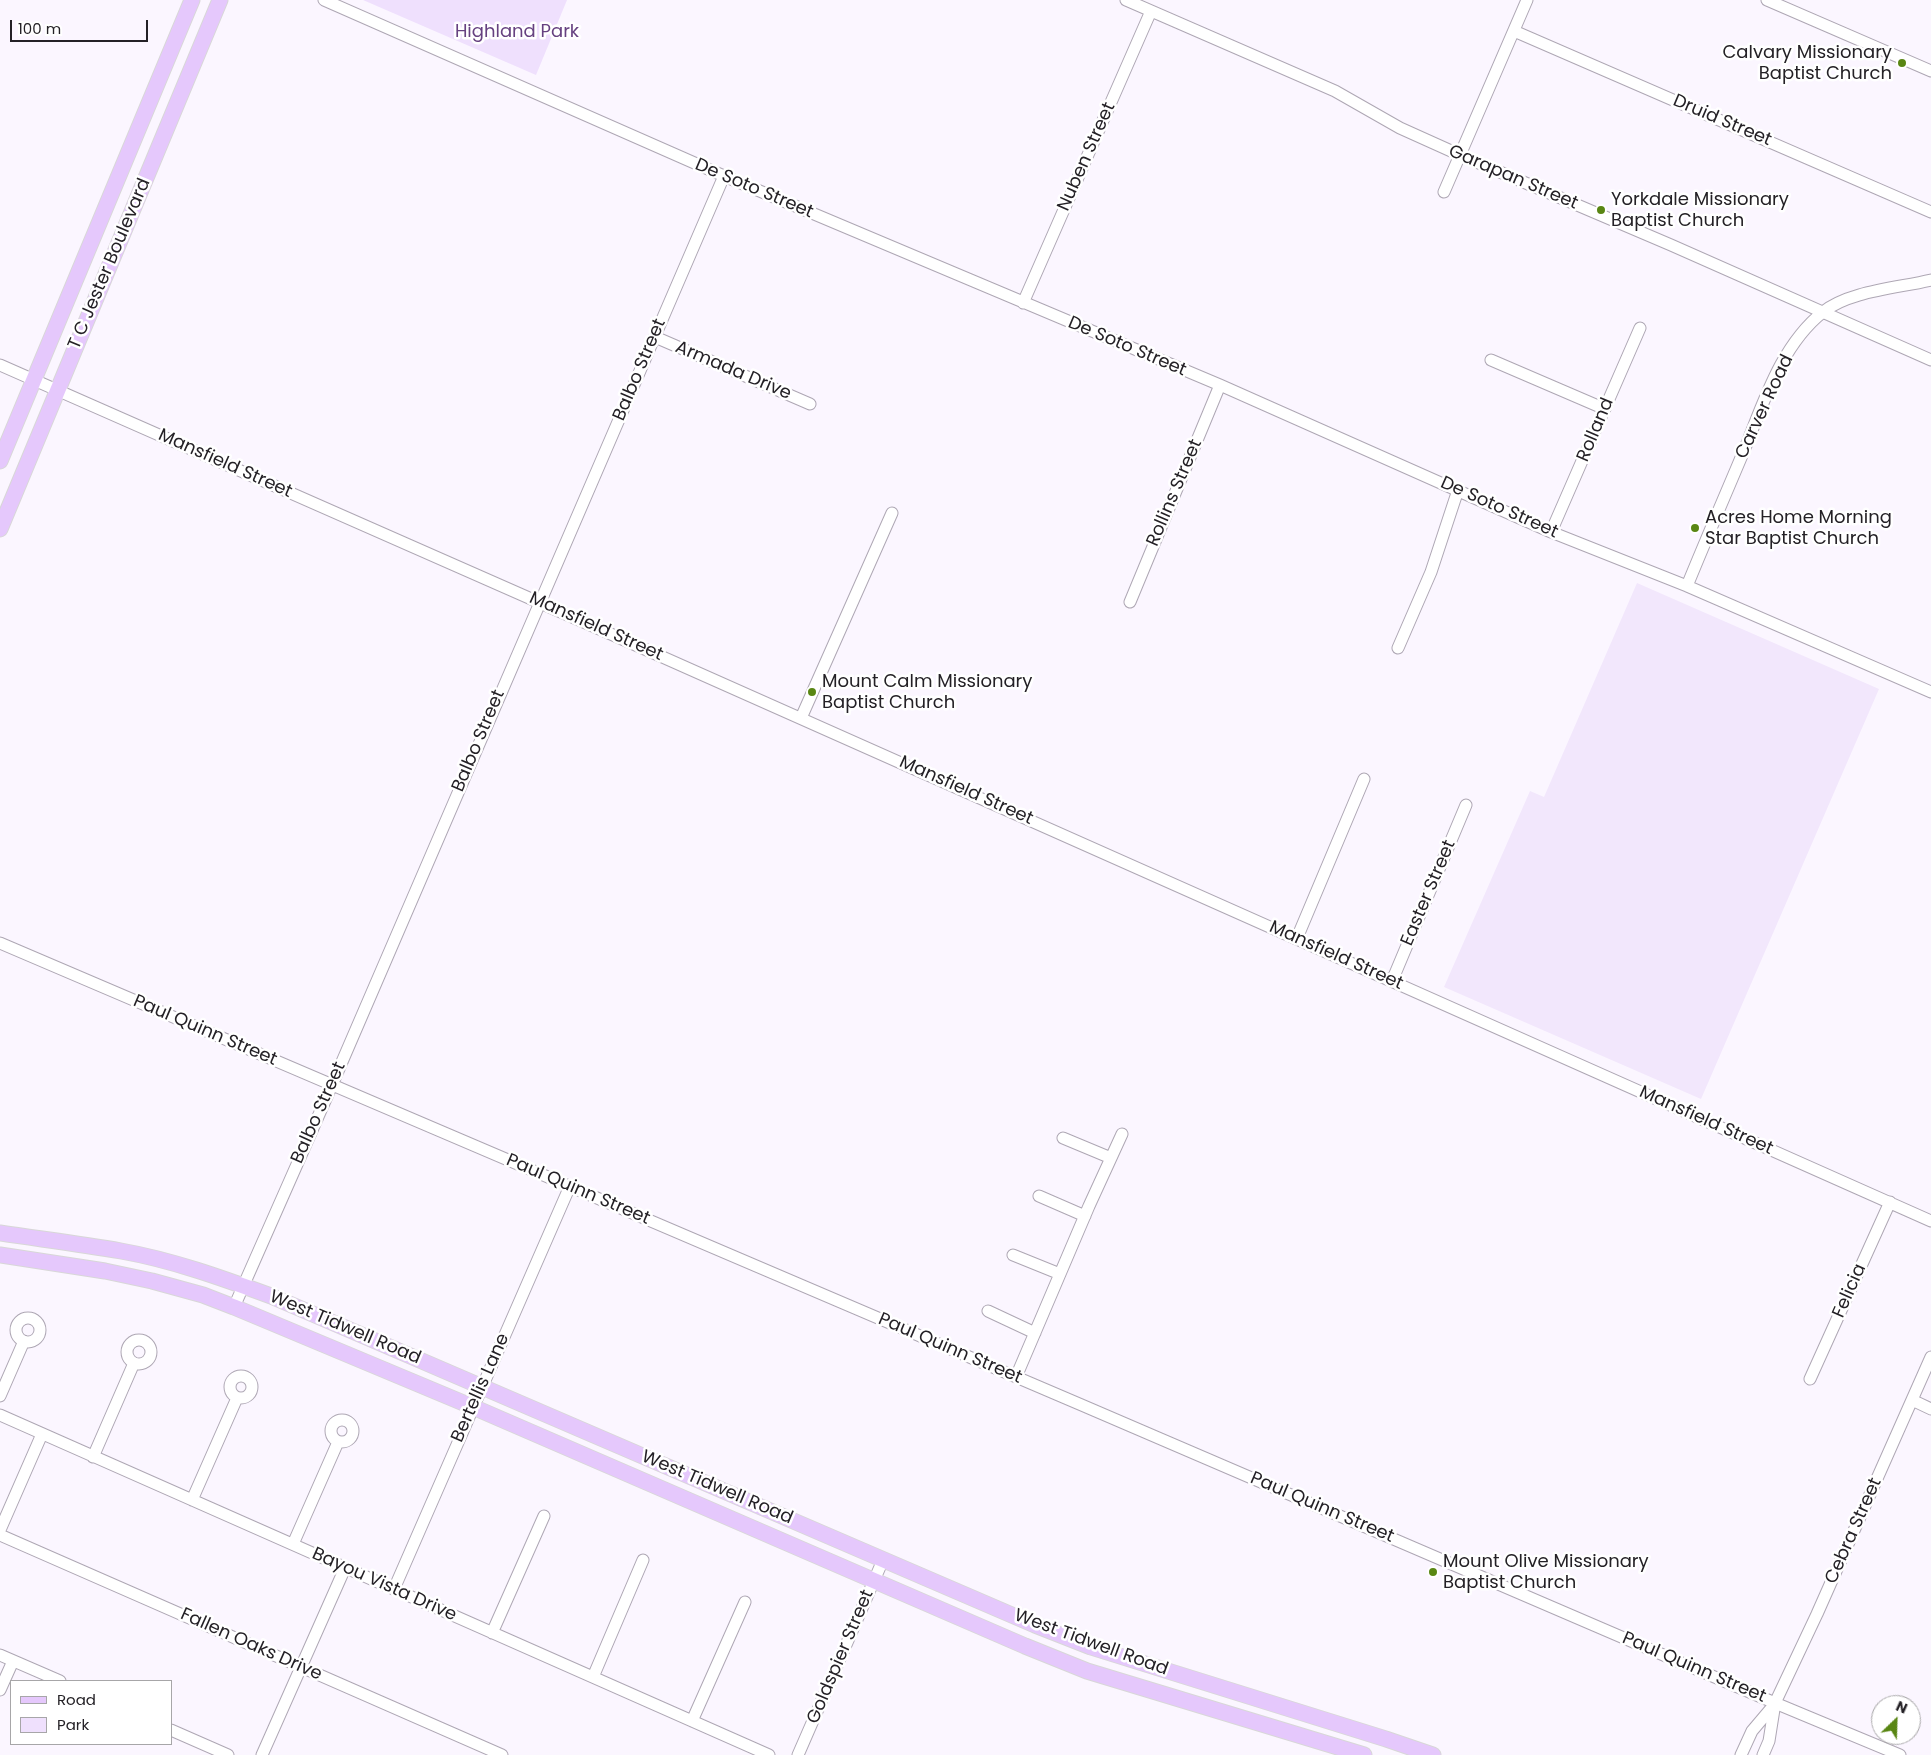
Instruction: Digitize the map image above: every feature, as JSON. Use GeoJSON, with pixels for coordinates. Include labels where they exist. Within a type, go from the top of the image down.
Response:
{"type":"FeatureCollection","features":[{"type":"Feature","properties":{"kind":"main road","name":"T C Jester Boulevard"},"geometry":{"type":"LineString","coordinates":[[0,461],[192,0]]}},
{"type":"Feature","properties":{"kind":"main road","name":"T C Jester Boulevard"},"geometry":{"type":"LineString","coordinates":[[0,529],[220,0]]}},
{"type":"Feature","properties":{"kind":"main road"},"geometry":{"type":"LineString","coordinates":[[153,94],[177,104]]}},
{"type":"Feature","properties":{"kind":"main road"},"geometry":{"type":"LineString","coordinates":[[92,239],[116,249]]}},
{"type":"Feature","properties":{"kind":"main road","name":"West Tidwell Road"},"geometry":{"type":"LineString","coordinates":[[0,1232],[122,1251],[196,1269],[242,1285],[1090,1647],[1386,1738],[1433,1755]]}},
{"type":"Feature","properties":{"kind":"main road"},"geometry":{"type":"LineString","coordinates":[[50,1262],[54,1241]]}},
{"type":"Feature","properties":{"kind":"main road","name":"West Tidwell Road"},"geometry":{"type":"LineString","coordinates":[[0,1255],[105,1271],[152,1281],[234,1306],[473,1407],[1025,1646],[1087,1670],[1364,1755]]}},
{"type":"Feature","properties":{"kind":"main road"},"geometry":{"type":"LineString","coordinates":[[675,1494],[683,1474]]}},
{"type":"Feature","properties":{"kind":"main road"},"geometry":{"type":"LineString","coordinates":[[1025,1646],[1035,1625]]}},
{"type":"Feature","properties":{"kind":"main road"},"geometry":{"type":"LineString","coordinates":[[1185,1700],[1192,1679]]}},
{"type":"Feature","properties":{"kind":"street","name":"De Soto Street"},"geometry":{"type":"LineString","coordinates":[[324,0],[724,176],[1220,385],[1551,532],[1687,586],[1931,692]]}},
{"type":"Feature","properties":{"kind":"street","name":"Garapan Street"},"geometry":{"type":"LineString","coordinates":[[1126,0],[1335,92],[1400,128],[1460,155],[1931,360]]}},
{"type":"Feature","properties":{"kind":"street"},"geometry":{"type":"LineString","coordinates":[[1444,192],[1527,0]]}},
{"type":"Feature","properties":{"kind":"street"},"geometry":{"type":"LineString","coordinates":[[1767,0],[1931,71]]}},
{"type":"Feature","properties":{"kind":"street","name":"Nuben Street"},"geometry":{"type":"LineString","coordinates":[[1023,303],[1151,11]]}},
{"type":"Feature","properties":{"kind":"street","name":"Druid Street"},"geometry":{"type":"LineString","coordinates":[[1514,31],[1931,212]]}},
{"type":"Feature","properties":{"kind":"street","name":"Balbo Street"},"geometry":{"type":"LineString","coordinates":[[234,1306],[332,1085],[724,176]]}},
{"type":"Feature","properties":{"kind":"street","name":"Carver Road"},"geometry":{"type":"LineString","coordinates":[[1687,586],[1777,374],[1803,333],[1823,312],[1846,300],[1931,280]]}},
{"type":"Feature","properties":{"kind":"street","name":"Rolland"},"geometry":{"type":"LineString","coordinates":[[1551,532],[1640,328]]}},
{"type":"Feature","properties":{"kind":"street","name":"Armada Drive"},"geometry":{"type":"LineString","coordinates":[[655,337],[810,404]]}},
{"type":"Feature","properties":{"kind":"street"},"geometry":{"type":"LineString","coordinates":[[1491,360],[1605,409]]}},
{"type":"Feature","properties":{"kind":"street","name":"Mansfield Street"},"geometry":{"type":"LineString","coordinates":[[0,365],[801,718],[1931,1221]]}},
{"type":"Feature","properties":{"kind":"street","name":"Rollins Street"},"geometry":{"type":"LineString","coordinates":[[1130,602],[1220,385]]}},
{"type":"Feature","properties":{"kind":"street"},"geometry":{"type":"LineString","coordinates":[[1398,648],[1431,572],[1458,490]]}},
{"type":"Feature","properties":{"kind":"street"},"geometry":{"type":"LineString","coordinates":[[801,718],[892,513]]}},
{"type":"Feature","properties":{"kind":"street"},"geometry":{"type":"LineString","coordinates":[[1297,938],[1364,779]]}},
{"type":"Feature","properties":{"kind":"street","name":"Easter Street"},"geometry":{"type":"LineString","coordinates":[[1392,981],[1466,805]]}},
{"type":"Feature","properties":{"kind":"street","name":"Paul Quinn Street"},"geometry":{"type":"LineString","coordinates":[[0,943],[1775,1704],[1896,1754]]}},
{"type":"Feature","properties":{"kind":"street"},"geometry":{"type":"LineString","coordinates":[[1016,1377],[1122,1134]]}},
{"type":"Feature","properties":{"kind":"street"},"geometry":{"type":"LineString","coordinates":[[1063,1138],[1111,1158]]}},
{"type":"Feature","properties":{"kind":"street","name":"Bertellis Lane"},"geometry":{"type":"LineString","coordinates":[[394,1589],[570,1186]]}},
{"type":"Feature","properties":{"kind":"street"},"geometry":{"type":"LineString","coordinates":[[1039,1196],[1085,1216]]}},
{"type":"Feature","properties":{"kind":"street","name":"Felicia"},"geometry":{"type":"LineString","coordinates":[[1810,1380],[1890,1202]]}},
{"type":"Feature","properties":{"kind":"street"},"geometry":{"type":"LineString","coordinates":[[1013,1254],[1060,1274]]}},
{"type":"Feature","properties":{"kind":"street"},"geometry":{"type":"LineString","coordinates":[[988,1311],[1035,1333]]}},
{"type":"Feature","properties":{"kind":"street"},"geometry":{"type":"LineString","coordinates":[[0,1396],[24,1341]]}},
{"type":"Feature","properties":{"kind":"street","name":"Cebra Street"},"geometry":{"type":"LineString","coordinates":[[1775,1704],[1931,1357]]}},
{"type":"Feature","properties":{"kind":"street"},"geometry":{"type":"LineString","coordinates":[[93,1457],[134,1363]]}},
{"type":"Feature","properties":{"kind":"street"},"geometry":{"type":"LineString","coordinates":[[192,1500],[237,1398]]}},
{"type":"Feature","properties":{"kind":"street"},"geometry":{"type":"LineString","coordinates":[[1912,1400],[1931,1409]]}},
{"type":"Feature","properties":{"kind":"street","name":"Bayou Vista Drive"},"geometry":{"type":"LineString","coordinates":[[0,1415],[769,1755]]}},
{"type":"Feature","properties":{"kind":"street"},"geometry":{"type":"LineString","coordinates":[[0,1530],[42,1434]]}},
{"type":"Feature","properties":{"kind":"street"},"geometry":{"type":"LineString","coordinates":[[293,1544],[338,1442]]}},
{"type":"Feature","properties":{"kind":"street"},"geometry":{"type":"LineString","coordinates":[[492,1633],[544,1516]]}},
{"type":"Feature","properties":{"kind":"street","name":"Fallen Oaks Drive"},"geometry":{"type":"LineString","coordinates":[[0,1535],[502,1755]]}},
{"type":"Feature","properties":{"kind":"street"},"geometry":{"type":"LineString","coordinates":[[593,1677],[643,1560]]}},
{"type":"Feature","properties":{"kind":"street","name":"Goldspier Street"},"geometry":{"type":"LineString","coordinates":[[798,1755],[883,1560]]}},
{"type":"Feature","properties":{"kind":"street"},"geometry":{"type":"LineString","coordinates":[[262,1755],[345,1568]]}},
{"type":"Feature","properties":{"kind":"street"},"geometry":{"type":"LineString","coordinates":[[692,1721],[744,1602]]}},
{"type":"Feature","properties":{"kind":"street"},"geometry":{"type":"LineString","coordinates":[[0,1655],[58,1680]]}},
{"type":"Feature","properties":{"kind":"street"},"geometry":{"type":"LineString","coordinates":[[0,1690],[13,1661]]}},
{"type":"Feature","properties":{"kind":"street"},"geometry":{"type":"LineString","coordinates":[[1741,1755],[1752,1731],[1775,1704]]}},
{"type":"Feature","properties":{"kind":"street"},"geometry":{"type":"LineString","coordinates":[[1763,1755],[1769,1741],[1775,1704]]}},
{"type":"Feature","properties":{"kind":"street"},"geometry":{"type":"LineString","coordinates":[[172,1730],[228,1755]]}},
{"type":"Feature","properties":{"kind":"shaded area"},"geometry":{"type":"Polygon","coordinates":[[[1637,583],[1879,689],[1701,1099],[1444,987],[1530,791],[1544,797],[1637,583]]]}},
{"type":"Feature","properties":{"kind":"green space","name":"Highland Park"},"geometry":{"type":"Polygon","coordinates":[[[363,0],[567,0],[536,75],[363,0]]]}},
{"type":"Feature","properties":{"kind":"place","name":"Calvary Missionary Baptist Church"},"geometry":{"type":"Point","coordinates":[1902,63]}},
{"type":"Feature","properties":{"kind":"place","name":"Yorkdale Missionary Baptist Church"},"geometry":{"type":"Point","coordinates":[1601,210]}},
{"type":"Feature","properties":{"kind":"place","name":"Acres Home Morning Star Baptist Church"},"geometry":{"type":"Point","coordinates":[1695,528]}},
{"type":"Feature","properties":{"kind":"place","name":"Mount Calm Missionary Baptist Church"},"geometry":{"type":"Point","coordinates":[812,692]}},
{"type":"Feature","properties":{"kind":"place","name":"Mount Olive Missionary Baptist Church"},"geometry":{"type":"Point","coordinates":[1433,1572]}}]}
